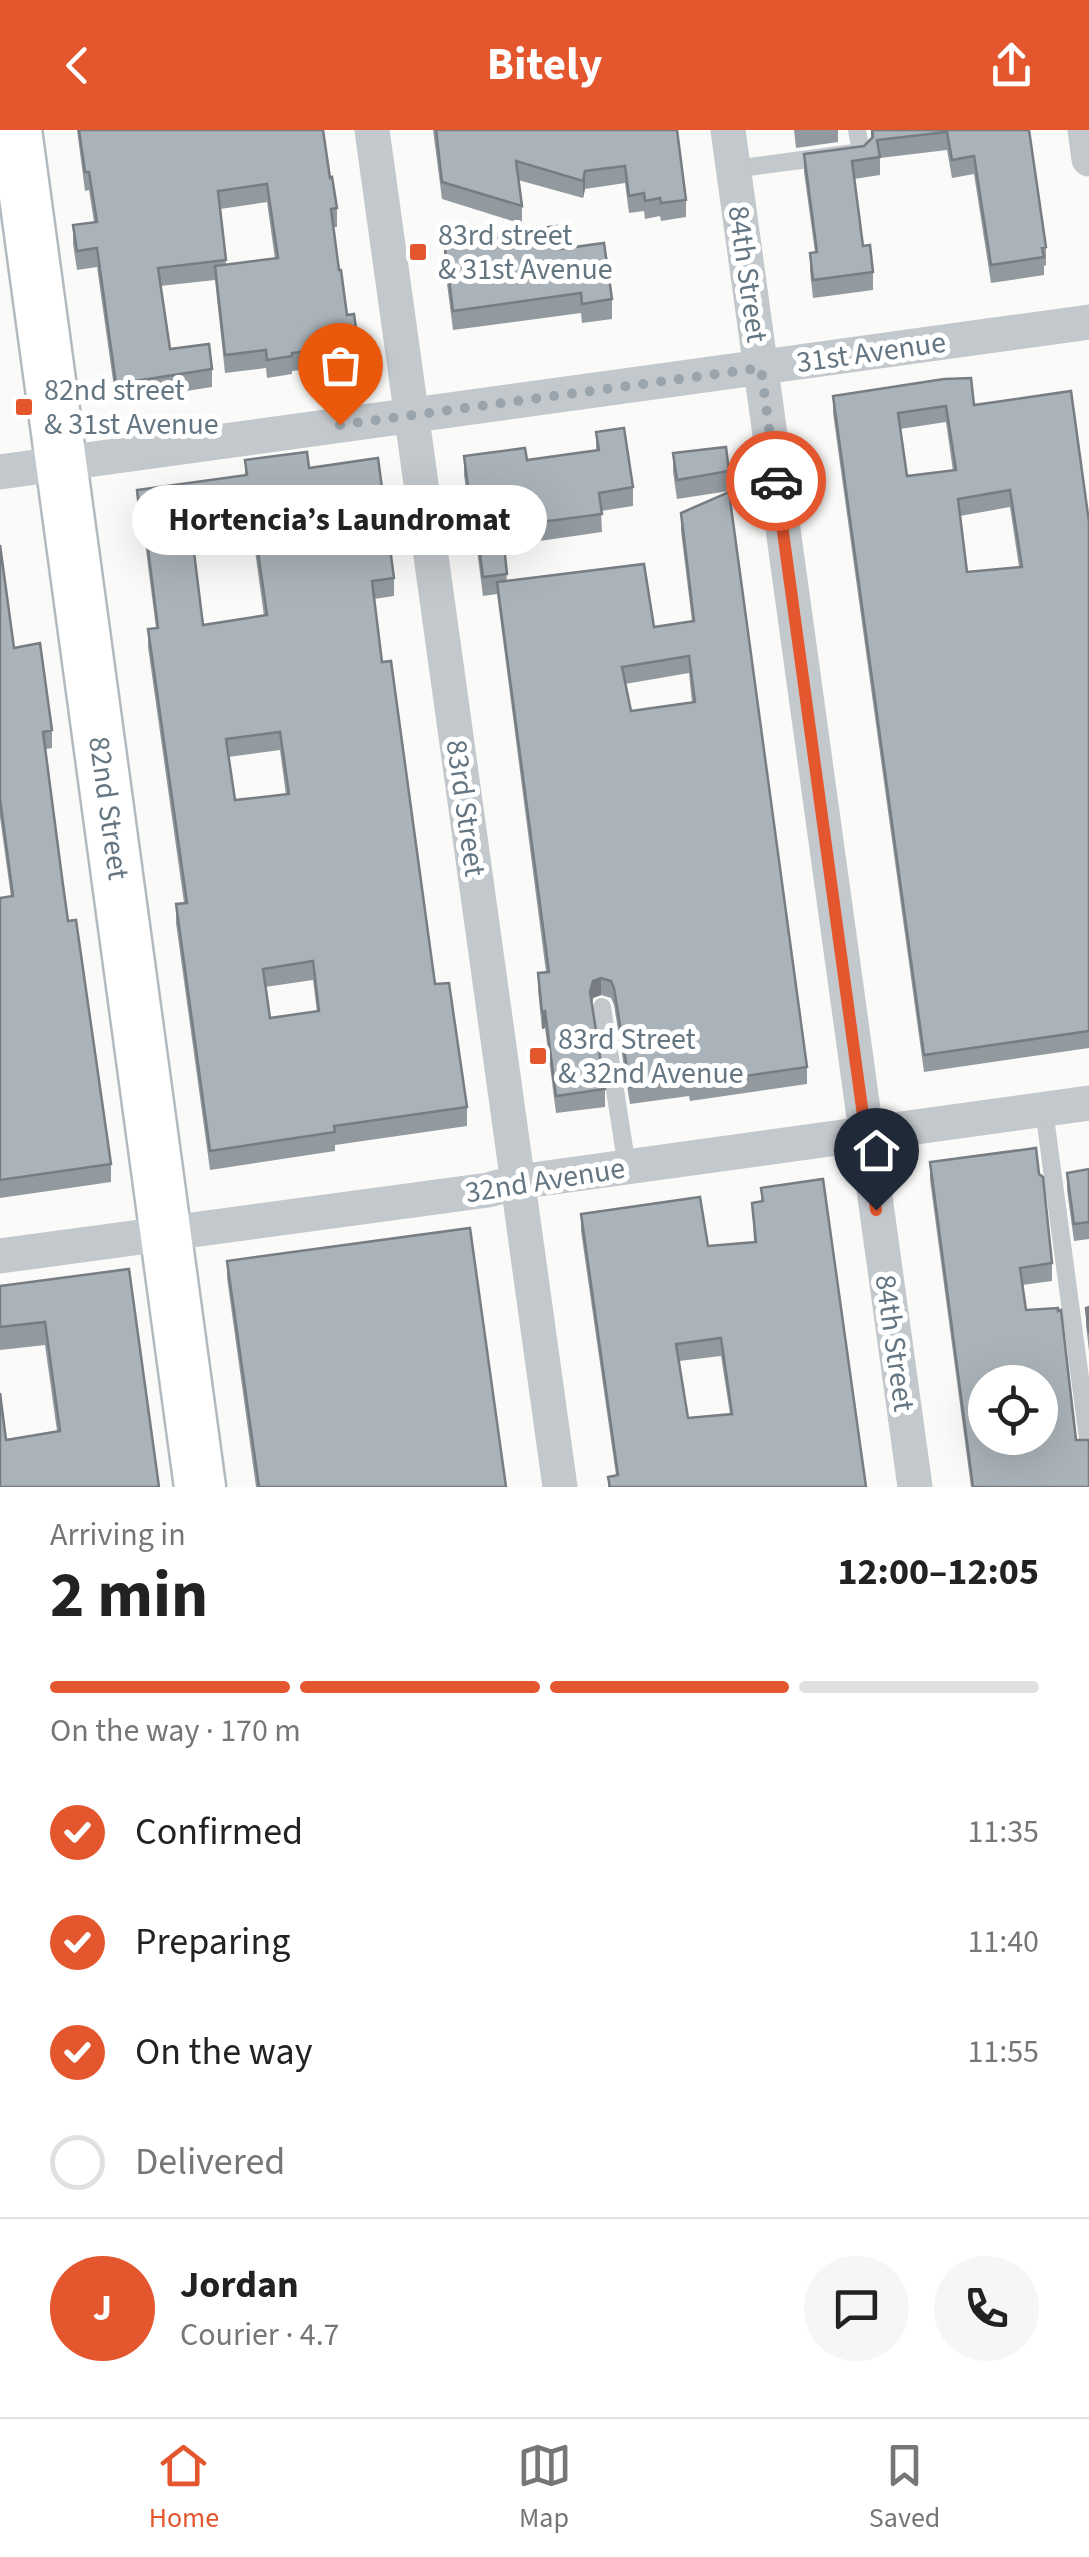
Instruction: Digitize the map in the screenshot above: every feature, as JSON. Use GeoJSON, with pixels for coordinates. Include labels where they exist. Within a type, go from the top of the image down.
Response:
{"type":"FeatureCollection","features":[{"type":"Feature","properties":{"kind":"street","name":"82nd Street"},"geometry":{"type":"LineString","coordinates":[[16,130],[200,1487]]}},
{"type":"Feature","properties":{"kind":"street","name":"83rd Street"},"geometry":{"type":"LineString","coordinates":[[372,130],[560,1487]]}},
{"type":"Feature","properties":{"kind":"street","name":"84th Street"},"geometry":{"type":"LineString","coordinates":[[728,130],[915,1487]]}},
{"type":"Feature","properties":{"kind":"street"},"geometry":{"type":"LineString","coordinates":[[1085,130],[1089,159]]}},
{"type":"Feature","properties":{"kind":"street","name":"31st Avenue"},"geometry":{"type":"LineString","coordinates":[[0,472],[1089,322]]}},
{"type":"Feature","properties":{"kind":"street","name":"32nd Avenue"},"geometry":{"type":"LineString","coordinates":[[0,1256],[1089,1104]]}},
{"type":"Feature","properties":{"kind":"lane"},"geometry":{"type":"LineString","coordinates":[[734,169],[860,152],[858,130]]}},
{"type":"Feature","properties":{"kind":"lane"},"geometry":{"type":"LineString","coordinates":[[602,1007],[628,1167]]}},
{"type":"Feature","properties":{"kind":"lane"},"geometry":{"type":"LineString","coordinates":[[1044,1110],[1089,1446]]}},
{"type":"Feature","properties":{"kind":"building"},"geometry":{"type":"Polygon","coordinates":[[[79,130],[323,130],[337,208],[331,209],[339,270],[347,315],[354,314],[358,344],[267,360],[266,350],[225,355],[215,266],[278,258],[267,184],[218,191],[226,260],[158,268],[170,349],[209,344],[212,369],[116,384],[97,248],[77,251],[73,225],[97,222],[79,130]]]}},
{"type":"Feature","properties":{"kind":"building"},"geometry":{"type":"Polygon","coordinates":[[[436,130],[677,130],[686,200],[661,203],[660,198],[645,201],[644,193],[629,196],[625,166],[585,171],[583,181],[516,161],[522,206],[442,182],[436,130]]]}},
{"type":"Feature","properties":{"kind":"building"},"geometry":{"type":"Polygon","coordinates":[[[872,130],[1029,130],[1046,247],[1042,248],[1044,257],[991,265],[974,156],[952,160],[947,132],[877,140],[880,157],[852,161],[863,246],[870,245],[873,272],[813,280],[810,253],[817,252],[804,154],[864,146],[873,137],[872,130]]]}},
{"type":"Feature","properties":{"kind":"building"},"geometry":{"type":"Polygon","coordinates":[[[557,226],[560,249],[604,243],[612,299],[582,304],[581,293],[453,311],[444,241],[557,226]]]}},
{"type":"Feature","properties":{"kind":"building"},"geometry":{"type":"Polygon","coordinates":[[[971,378],[974,405],[1071,391],[1089,522],[1089,1031],[924,1055],[833,396],[971,378]],[[946,406],[898,413],[907,476],[956,470],[946,406]],[[1010,490],[958,499],[967,572],[1022,567],[1010,490]]]}},
{"type":"Feature","properties":{"kind":"building"},"geometry":{"type":"Polygon","coordinates":[[[624,428],[633,487],[599,493],[602,514],[502,527],[507,574],[483,577],[464,456],[525,448],[527,460],[599,450],[596,432],[624,428]]]}},
{"type":"Feature","properties":{"kind":"building"},"geometry":{"type":"Polygon","coordinates":[[[726,447],[729,471],[677,480],[673,453],[726,447]]]}},
{"type":"Feature","properties":{"kind":"building"},"geometry":{"type":"Polygon","coordinates":[[[307,452],[309,468],[378,458],[394,578],[372,581],[382,662],[391,661],[435,984],[449,983],[467,1107],[334,1126],[335,1132],[210,1151],[176,904],[187,903],[148,629],[158,628],[137,490],[247,475],[245,460],[307,452]],[[251,503],[189,512],[203,625],[267,615],[251,503]],[[280,732],[226,739],[235,800],[289,794],[280,732]],[[313,961],[263,969],[270,1018],[319,1011],[313,961]]]}},
{"type":"Feature","properties":{"kind":"building"},"geometry":{"type":"Polygon","coordinates":[[[729,492],[807,1067],[690,1084],[689,1079],[630,1087],[614,988],[611,981],[601,978],[593,981],[590,992],[605,1089],[556,1096],[538,973],[549,972],[497,582],[644,564],[654,627],[694,621],[681,513],[729,492]],[[689,656],[622,667],[631,711],[695,702],[689,656]]]}},
{"type":"Feature","properties":{"kind":"building"},"geometry":{"type":"Polygon","coordinates":[[[0,545],[14,648],[40,643],[52,730],[43,732],[63,885],[68,921],[76,920],[111,1164],[0,1180],[0,898],[13,896],[0,799],[0,545]]]}},
{"type":"Feature","properties":{"kind":"building"},"geometry":{"type":"Polygon","coordinates":[[[1036,1148],[1052,1263],[1020,1268],[1026,1310],[1061,1310],[1076,1440],[1089,1440],[1089,1487],[973,1487],[969,1455],[1058,1455],[1058,1365],[968,1365],[968,1449],[930,1162],[1036,1148]]]}},
{"type":"Feature","properties":{"kind":"building"},"geometry":{"type":"Polygon","coordinates":[[[1089,1169],[1089,1222],[1074,1224],[1067,1173],[1089,1169]]]}},
{"type":"Feature","properties":{"kind":"building"},"geometry":{"type":"Polygon","coordinates":[[[823,1179],[866,1487],[610,1487],[608,1477],[618,1475],[581,1214],[700,1197],[708,1246],[756,1242],[752,1203],[763,1201],[761,1188],[823,1179]],[[721,1338],[676,1344],[688,1418],[732,1414],[721,1338]]]}},
{"type":"Feature","properties":{"kind":"building"},"geometry":{"type":"Polygon","coordinates":[[[470,1228],[506,1487],[259,1487],[227,1261],[470,1228]]]}},
{"type":"Feature","properties":{"kind":"building"},"geometry":{"type":"Polygon","coordinates":[[[129,1269],[159,1487],[0,1487],[0,1393],[6,1440],[60,1431],[45,1322],[0,1327],[0,1286],[129,1269]]]}},
{"type":"Feature","properties":{"kind":"way so far"},"geometry":{"type":"LineString","coordinates":[[340,425],[761,368],[776,481]]}},
{"type":"Feature","properties":{"kind":"place","name":"83rd street & 31st Avenue"},"geometry":{"type":"Point","coordinates":[418,252]}},
{"type":"Feature","properties":{"kind":"place","name":"82nd street & 31st Avenue"},"geometry":{"type":"Point","coordinates":[24,407]}},
{"type":"Feature","properties":{"kind":"place","name":"Hortencia’s Laundromat"},"geometry":{"type":"Point","coordinates":[340,425]}},
{"type":"Feature","properties":{"kind":"place","name":"83rd Street & 32nd Avenue"},"geometry":{"type":"Point","coordinates":[538,1056]}},
{"type":"Feature","properties":{"kind":"route"},"geometry":{"type":"LineString","coordinates":[[776,481],[876,1210]]}}]}
